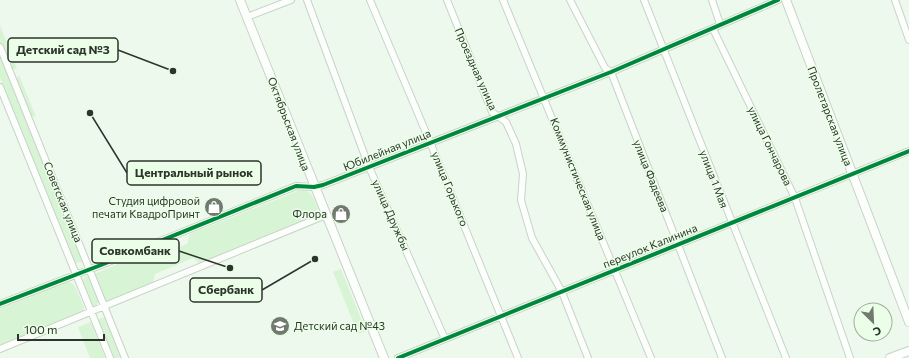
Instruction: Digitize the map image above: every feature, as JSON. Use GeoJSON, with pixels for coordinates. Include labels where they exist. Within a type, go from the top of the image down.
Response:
{"type":"FeatureCollection","features":[{"type":"Feature","properties":{"kind":"street","name":"Октябрьская улица"},"geometry":{"type":"LineString","coordinates":[[240,0],[314,188],[384,358]]}},
{"type":"Feature","properties":{"kind":"street"},"geometry":{"type":"LineString","coordinates":[[247,17],[291,0]]}},
{"type":"Feature","properties":{"kind":"street","name":"улица Дружбы"},"geometry":{"type":"LineString","coordinates":[[306,0],[369,167],[445,339]]}},
{"type":"Feature","properties":{"kind":"street","name":"улица Горького"},"geometry":{"type":"LineString","coordinates":[[370,0],[502,316],[518,358]]}},
{"type":"Feature","properties":{"kind":"street","name":"Проездная улица"},"geometry":{"type":"LineString","coordinates":[[447,0],[492,112],[506,122],[516,144],[522,174],[521,200],[532,238],[562,292],[588,358]]}},
{"type":"Feature","properties":{"kind":"street","name":"Коммунистическая улица"},"geometry":{"type":"LineString","coordinates":[[503,0],[545,98],[651,358]]}},
{"type":"Feature","properties":{"kind":"street","name":"улица Фадеева"},"geometry":{"type":"LineString","coordinates":[[570,0],[605,68],[611,72],[722,358]]}},
{"type":"Feature","properties":{"kind":"street","name":"улица 1 Мая"},"geometry":{"type":"LineString","coordinates":[[644,0],[786,358]]}},
{"type":"Feature","properties":{"kind":"street"},"geometry":{"type":"LineString","coordinates":[[712,0],[720,24]]}},
{"type":"Feature","properties":{"kind":"street","name":"Юбилейная улица"},"geometry":{"type":"LineString","coordinates":[[0,304],[76,275],[296,186],[314,188],[369,167],[611,72],[778,0]]}},
{"type":"Feature","properties":{"kind":"street","name":"Пролетарская улица"},"geometry":{"type":"LineString","coordinates":[[786,0],[909,322]]}},
{"type":"Feature","properties":{"kind":"street"},"geometry":{"type":"LineString","coordinates":[[894,0],[909,40]]}},
{"type":"Feature","properties":{"kind":"street","name":"улица Гончарова"},"geometry":{"type":"LineString","coordinates":[[713,29],[795,198],[850,358]]}},
{"type":"Feature","properties":{"kind":"street","name":"Советская улица"},"geometry":{"type":"LineString","coordinates":[[0,47],[125,358]]}},
{"type":"Feature","properties":{"kind":"street","name":"Советская улица"},"geometry":{"type":"LineString","coordinates":[[0,87],[110,358]]}},
{"type":"Feature","properties":{"kind":"street","name":"переулок Калинина"},"geometry":{"type":"LineString","coordinates":[[398,358],[732,224],[909,151]]}},
{"type":"Feature","properties":{"kind":"street"},"geometry":{"type":"LineString","coordinates":[[0,349],[326,215]]}},
{"type":"Feature","properties":{"kind":"street"},"geometry":{"type":"LineString","coordinates":[[890,358],[909,351]]}},
{"type":"Feature","properties":{"kind":"green space"},"geometry":{"type":"Polygon","coordinates":[[[0,25],[17,69],[11,69],[0,42],[0,25]]]}},
{"type":"Feature","properties":{"kind":"green space"},"geometry":{"type":"Polygon","coordinates":[[[0,56],[83,261],[75,264],[0,78],[0,56]]]}},
{"type":"Feature","properties":{"kind":"green space"},"geometry":{"type":"Polygon","coordinates":[[[19,75],[36,117],[29,115],[15,80],[19,75]]]}},
{"type":"Feature","properties":{"kind":"green space"},"geometry":{"type":"Polygon","coordinates":[[[300,190],[310,193],[315,201],[318,208],[313,218],[200,264],[193,258],[155,274],[153,283],[106,302],[94,274],[141,254],[150,259],[187,244],[190,234],[300,190]]]}},
{"type":"Feature","properties":{"kind":"green space"},"geometry":{"type":"Polygon","coordinates":[[[341,269],[366,331],[358,334],[333,272],[341,269]]]}},
{"type":"Feature","properties":{"kind":"green space"},"geometry":{"type":"Polygon","coordinates":[[[86,276],[89,277],[99,301],[96,306],[92,305],[82,280],[86,276]]]}},
{"type":"Feature","properties":{"kind":"green space"},"geometry":{"type":"Polygon","coordinates":[[[67,282],[72,283],[75,286],[84,307],[83,312],[0,347],[0,309],[67,282]]]}},
{"type":"Feature","properties":{"kind":"green space"},"geometry":{"type":"Polygon","coordinates":[[[105,317],[122,358],[113,358],[97,320],[105,317]]]}},
{"type":"Feature","properties":{"kind":"green space"},"geometry":{"type":"Polygon","coordinates":[[[91,322],[105,358],[90,358],[78,327],[91,322]]]}},
{"type":"Feature","properties":{"kind":"cycle path"},"geometry":{"type":"LineString","coordinates":[[0,304],[296,186],[314,187],[323,185],[611,72],[778,0]]}},
{"type":"Feature","properties":{"kind":"cycle path"},"geometry":{"type":"LineString","coordinates":[[398,358],[909,151]]}},
{"type":"Feature","properties":{"kind":"place","name":"Детский сад №3"},"geometry":{"type":"Point","coordinates":[173,71]}},
{"type":"Feature","properties":{"kind":"place","name":"Центральный рынок"},"geometry":{"type":"Point","coordinates":[90,113]}},
{"type":"Feature","properties":{"kind":"place","name":"Студия цифровой печати КвадроПринт"},"geometry":{"type":"Point","coordinates":[214,207]}},
{"type":"Feature","properties":{"kind":"place","name":"Флора"},"geometry":{"type":"Point","coordinates":[341,214]}},
{"type":"Feature","properties":{"kind":"place","name":"Сбербанк"},"geometry":{"type":"Point","coordinates":[315,259]}},
{"type":"Feature","properties":{"kind":"place","name":"Совкомбанк"},"geometry":{"type":"Point","coordinates":[230,268]}},
{"type":"Feature","properties":{"kind":"place","name":"Детский сад №43"},"geometry":{"type":"Point","coordinates":[280,326]}}]}
